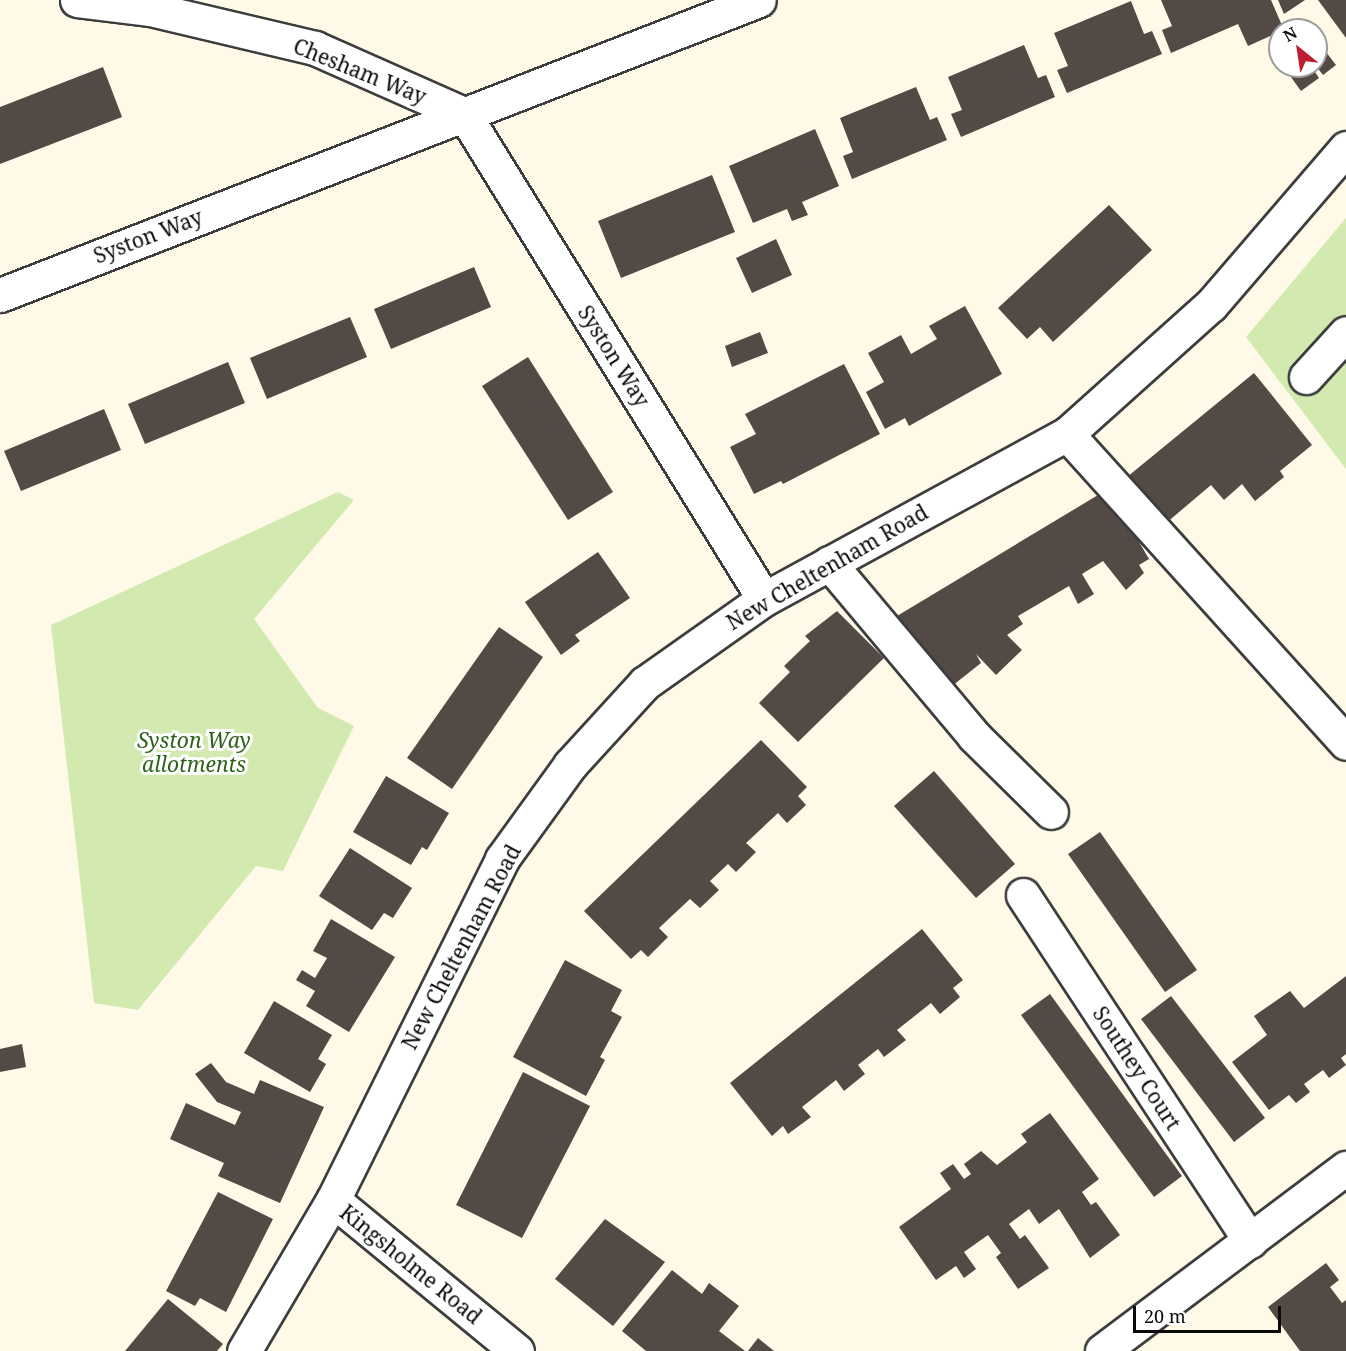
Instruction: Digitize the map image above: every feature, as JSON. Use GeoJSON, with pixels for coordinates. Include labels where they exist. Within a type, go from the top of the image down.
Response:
{"type":"FeatureCollection","features":[{"type":"Feature","properties":{"kind":"street","name":"Chesham Way"},"geometry":{"type":"LineString","coordinates":[[77,0],[150,9],[315,48],[464,114]]}},
{"type":"Feature","properties":{"kind":"street","name":"Syston Way"},"geometry":{"type":"LineString","coordinates":[[0,295],[759,0]]}},
{"type":"Feature","properties":{"kind":"street","name":"Syston Way"},"geometry":{"type":"LineString","coordinates":[[464,114],[764,599]]}},
{"type":"Feature","properties":{"kind":"street","name":"New Cheltenham Road"},"geometry":{"type":"LineString","coordinates":[[244,1351],[333,1200],[502,859],[570,765],[645,683],[764,599],[1067,434],[1210,305],[1346,148]]}},
{"type":"Feature","properties":{"kind":"street"},"geometry":{"type":"LineString","coordinates":[[1306,377],[1346,333]]}},
{"type":"Feature","properties":{"kind":"street"},"geometry":{"type":"LineString","coordinates":[[1067,434],[1346,743]]}},
{"type":"Feature","properties":{"kind":"street"},"geometry":{"type":"LineString","coordinates":[[829,563],[974,736],[1051,812]]}},
{"type":"Feature","properties":{"kind":"street","name":"Southey Court"},"geometry":{"type":"LineString","coordinates":[[1023,895],[1250,1241]]}},
{"type":"Feature","properties":{"kind":"street"},"geometry":{"type":"LineString","coordinates":[[1102,1351],[1346,1168]]}},
{"type":"Feature","properties":{"kind":"street","name":"Kingsholme Road"},"geometry":{"type":"LineString","coordinates":[[333,1200],[518,1351]]}},
{"type":"Feature","properties":{"kind":"green space"},"geometry":{"type":"Polygon","coordinates":[[[1346,218],[1346,469],[1246,337],[1346,218]]]}},
{"type":"Feature","properties":{"kind":"green space","name":"Syston Way allotments"},"geometry":{"type":"Polygon","coordinates":[[[338,492],[354,500],[254,619],[318,708],[354,726],[283,871],[256,866],[138,1010],[94,1003],[51,625],[338,492]]]}},
{"type":"Feature","properties":{"kind":"building"},"geometry":{"type":"Polygon","coordinates":[[[1161,0],[1271,0],[1279,18],[1268,18],[1268,37],[1248,46],[1238,24],[1171,53],[1162,30],[1172,26],[1161,0]]]}},
{"type":"Feature","properties":{"kind":"building"},"geometry":{"type":"Polygon","coordinates":[[[1278,0],[1305,0],[1284,14],[1278,0]]]}},
{"type":"Feature","properties":{"kind":"building"},"geometry":{"type":"Polygon","coordinates":[[[1318,0],[1346,0],[1346,38],[1318,0]]]}},
{"type":"Feature","properties":{"kind":"building"},"geometry":{"type":"Polygon","coordinates":[[[1131,1],[1144,34],[1152,31],[1162,54],[1067,93],[1057,70],[1068,66],[1054,33],[1131,1]]]}},
{"type":"Feature","properties":{"kind":"building"},"geometry":{"type":"Polygon","coordinates":[[[1024,45],[1038,78],[1046,75],[1055,97],[961,137],[951,114],[962,110],[948,77],[1024,45]]]}},
{"type":"Feature","properties":{"kind":"building"},"geometry":{"type":"Polygon","coordinates":[[[1328,55],[1336,65],[1328,71],[1328,55]]]}},
{"type":"Feature","properties":{"kind":"building"},"geometry":{"type":"Polygon","coordinates":[[[103,67],[122,117],[0,164],[0,107],[103,67]]]}},
{"type":"Feature","properties":{"kind":"building"},"geometry":{"type":"Polygon","coordinates":[[[1292,78],[1319,78],[1301,91],[1292,78]]]}},
{"type":"Feature","properties":{"kind":"building"},"geometry":{"type":"Polygon","coordinates":[[[916,87],[930,120],[937,117],[947,140],[852,179],[843,156],[853,152],[840,118],[916,87]]]}},
{"type":"Feature","properties":{"kind":"building"},"geometry":{"type":"Polygon","coordinates":[[[815,129],[839,186],[802,202],[808,215],[792,221],[787,209],[753,223],[729,166],[815,129]]]}},
{"type":"Feature","properties":{"kind":"building"},"geometry":{"type":"Polygon","coordinates":[[[712,175],[735,232],[621,278],[598,221],[712,175]]]}},
{"type":"Feature","properties":{"kind":"building"},"geometry":{"type":"Polygon","coordinates":[[[1109,205],[1152,250],[1053,342],[1040,327],[1027,339],[998,308],[1109,205]]]}},
{"type":"Feature","properties":{"kind":"building"},"geometry":{"type":"Polygon","coordinates":[[[776,239],[792,275],[752,293],[736,258],[776,239]]]}},
{"type":"Feature","properties":{"kind":"building"},"geometry":{"type":"Polygon","coordinates":[[[474,267],[491,307],[391,349],[374,309],[474,267]]]}},
{"type":"Feature","properties":{"kind":"building"},"geometry":{"type":"Polygon","coordinates":[[[965,306],[1002,374],[909,426],[905,418],[885,429],[866,392],[884,382],[868,353],[901,335],[911,354],[937,339],[929,326],[965,306]]]}},
{"type":"Feature","properties":{"kind":"building"},"geometry":{"type":"Polygon","coordinates":[[[350,317],[367,357],[267,399],[250,358],[350,317]]]}},
{"type":"Feature","properties":{"kind":"building"},"geometry":{"type":"Polygon","coordinates":[[[760,332],[768,353],[732,367],[725,346],[760,332]]]}},
{"type":"Feature","properties":{"kind":"building"},"geometry":{"type":"Polygon","coordinates":[[[528,357],[613,492],[568,520],[482,386],[528,357]]]}},
{"type":"Feature","properties":{"kind":"building"},"geometry":{"type":"Polygon","coordinates":[[[228,362],[245,403],[145,444],[128,404],[228,362]]]}},
{"type":"Feature","properties":{"kind":"building"},"geometry":{"type":"Polygon","coordinates":[[[844,364],[880,434],[783,484],[781,481],[754,494],[730,447],[756,434],[745,414],[844,364]]]}},
{"type":"Feature","properties":{"kind":"building"},"geometry":{"type":"Polygon","coordinates":[[[1254,373],[1312,445],[1280,471],[1284,477],[1255,501],[1242,484],[1224,500],[1211,485],[1165,524],[1127,477],[1254,373]]]}},
{"type":"Feature","properties":{"kind":"building"},"geometry":{"type":"Polygon","coordinates":[[[104,409],[121,450],[21,491],[4,451],[104,409]]]}},
{"type":"Feature","properties":{"kind":"building"},"geometry":{"type":"Polygon","coordinates":[[[1108,489],[1149,559],[1139,565],[1144,573],[1126,590],[1103,561],[1082,574],[1094,594],[1078,604],[1069,586],[1018,616],[1023,624],[1007,635],[1022,650],[996,675],[976,654],[981,663],[952,686],[929,668],[897,616],[1108,489]]]}},
{"type":"Feature","properties":{"kind":"building"},"geometry":{"type":"Polygon","coordinates":[[[598,552],[630,598],[575,635],[580,641],[561,655],[525,602],[598,552]]]}},
{"type":"Feature","properties":{"kind":"building"},"geometry":{"type":"Polygon","coordinates":[[[837,611],[884,658],[798,742],[759,703],[790,672],[784,666],[810,641],[805,636],[837,611]]]}},
{"type":"Feature","properties":{"kind":"building"},"geometry":{"type":"Polygon","coordinates":[[[499,627],[543,657],[452,789],[407,758],[499,627]]]}},
{"type":"Feature","properties":{"kind":"building"},"geometry":{"type":"Polygon","coordinates":[[[761,740],[807,787],[798,796],[806,805],[787,823],[778,813],[746,843],[756,852],[736,872],[728,864],[710,881],[719,890],[700,908],[690,899],[659,928],[668,937],[648,957],[641,950],[631,959],[584,911],[761,740]]]}},
{"type":"Feature","properties":{"kind":"building"},"geometry":{"type":"Polygon","coordinates":[[[934,771],[1015,864],[976,898],[894,806],[934,771]]]}},
{"type":"Feature","properties":{"kind":"building"},"geometry":{"type":"Polygon","coordinates":[[[386,776],[449,813],[427,850],[422,847],[411,865],[353,832],[386,776]]]}},
{"type":"Feature","properties":{"kind":"building"},"geometry":{"type":"Polygon","coordinates":[[[1100,832],[1197,970],[1165,992],[1068,854],[1100,832]]]}},
{"type":"Feature","properties":{"kind":"building"},"geometry":{"type":"Polygon","coordinates":[[[350,848],[412,888],[393,918],[384,913],[372,930],[319,896],[350,848]]]}},
{"type":"Feature","properties":{"kind":"building"},"geometry":{"type":"Polygon","coordinates":[[[331,919],[395,957],[349,1032],[306,1006],[315,991],[296,980],[302,970],[315,978],[327,958],[313,951],[331,919]]]}},
{"type":"Feature","properties":{"kind":"building"},"geometry":{"type":"Polygon","coordinates":[[[922,929],[963,980],[953,988],[960,997],[940,1014],[931,1003],[897,1030],[906,1040],[884,1057],[878,1049],[858,1065],[865,1074],[844,1091],[836,1080],[802,1107],[811,1117],[788,1134],[783,1126],[772,1136],[730,1083],[922,929]]]}},
{"type":"Feature","properties":{"kind":"building"},"geometry":{"type":"Polygon","coordinates":[[[565,960],[622,990],[611,1011],[622,1017],[600,1057],[605,1060],[586,1096],[513,1057],[565,960]]]}},
{"type":"Feature","properties":{"kind":"building"},"geometry":{"type":"Polygon","coordinates":[[[1346,976],[1346,1054],[1341,1058],[1346,1065],[1329,1078],[1323,1070],[1304,1084],[1310,1092],[1296,1103],[1289,1095],[1269,1110],[1232,1062],[1267,1035],[1254,1016],[1290,991],[1304,1008],[1346,976]]]}},
{"type":"Feature","properties":{"kind":"building"},"geometry":{"type":"Polygon","coordinates":[[[1050,994],[1182,1176],[1154,1197],[1021,1015],[1050,994]]]}},
{"type":"Feature","properties":{"kind":"building"},"geometry":{"type":"Polygon","coordinates":[[[1171,996],[1265,1118],[1234,1142],[1141,1019],[1171,996]]]}},
{"type":"Feature","properties":{"kind":"building"},"geometry":{"type":"Polygon","coordinates":[[[274,1001],[332,1035],[318,1059],[326,1064],[310,1092],[244,1053],[274,1001]]]}},
{"type":"Feature","properties":{"kind":"building"},"geometry":{"type":"Polygon","coordinates":[[[22,1044],[26,1067],[0,1072],[0,1049],[22,1044]]]}},
{"type":"Feature","properties":{"kind":"building"},"geometry":{"type":"Polygon","coordinates":[[[211,1063],[226,1082],[254,1094],[260,1080],[324,1107],[280,1203],[218,1176],[224,1163],[170,1139],[186,1103],[235,1125],[241,1112],[217,1102],[195,1074],[211,1063]]]}},
{"type":"Feature","properties":{"kind":"building"},"geometry":{"type":"Polygon","coordinates":[[[523,1072],[590,1106],[522,1238],[456,1205],[523,1072]]]}},
{"type":"Feature","properties":{"kind":"building"},"geometry":{"type":"Polygon","coordinates":[[[1050,1113],[1099,1179],[1082,1192],[1091,1205],[1096,1202],[1120,1235],[1090,1258],[1059,1209],[1039,1224],[1029,1209],[1009,1224],[1020,1239],[1025,1235],[1049,1268],[1018,1289],[996,1257],[1001,1253],[988,1235],[964,1252],[976,1269],[964,1278],[956,1266],[936,1280],[899,1227],[951,1189],[940,1173],[953,1164],[964,1179],[971,1174],[964,1164],[981,1151],[997,1165],[1027,1142],[1021,1134],[1050,1113]]]}},
{"type":"Feature","properties":{"kind":"building"},"geometry":{"type":"Polygon","coordinates":[[[218,1192],[273,1219],[226,1312],[200,1298],[195,1306],[166,1291],[218,1192]]]}},
{"type":"Feature","properties":{"kind":"building"},"geometry":{"type":"Polygon","coordinates":[[[605,1219],[665,1262],[613,1326],[555,1279],[605,1219]]]}},
{"type":"Feature","properties":{"kind":"building"},"geometry":{"type":"Polygon","coordinates":[[[1326,1263],[1339,1280],[1330,1287],[1342,1303],[1346,1300],[1346,1351],[1300,1351],[1268,1307],[1326,1263]]]}},
{"type":"Feature","properties":{"kind":"building"},"geometry":{"type":"Polygon","coordinates":[[[672,1270],[702,1294],[709,1283],[739,1306],[719,1331],[745,1351],[646,1351],[622,1331],[672,1270]]]}},
{"type":"Feature","properties":{"kind":"building"},"geometry":{"type":"Polygon","coordinates":[[[168,1299],[223,1344],[217,1351],[125,1351],[168,1299]]]}},
{"type":"Feature","properties":{"kind":"building"},"geometry":{"type":"Polygon","coordinates":[[[758,1338],[774,1351],[748,1351],[758,1338]]]}}]}
